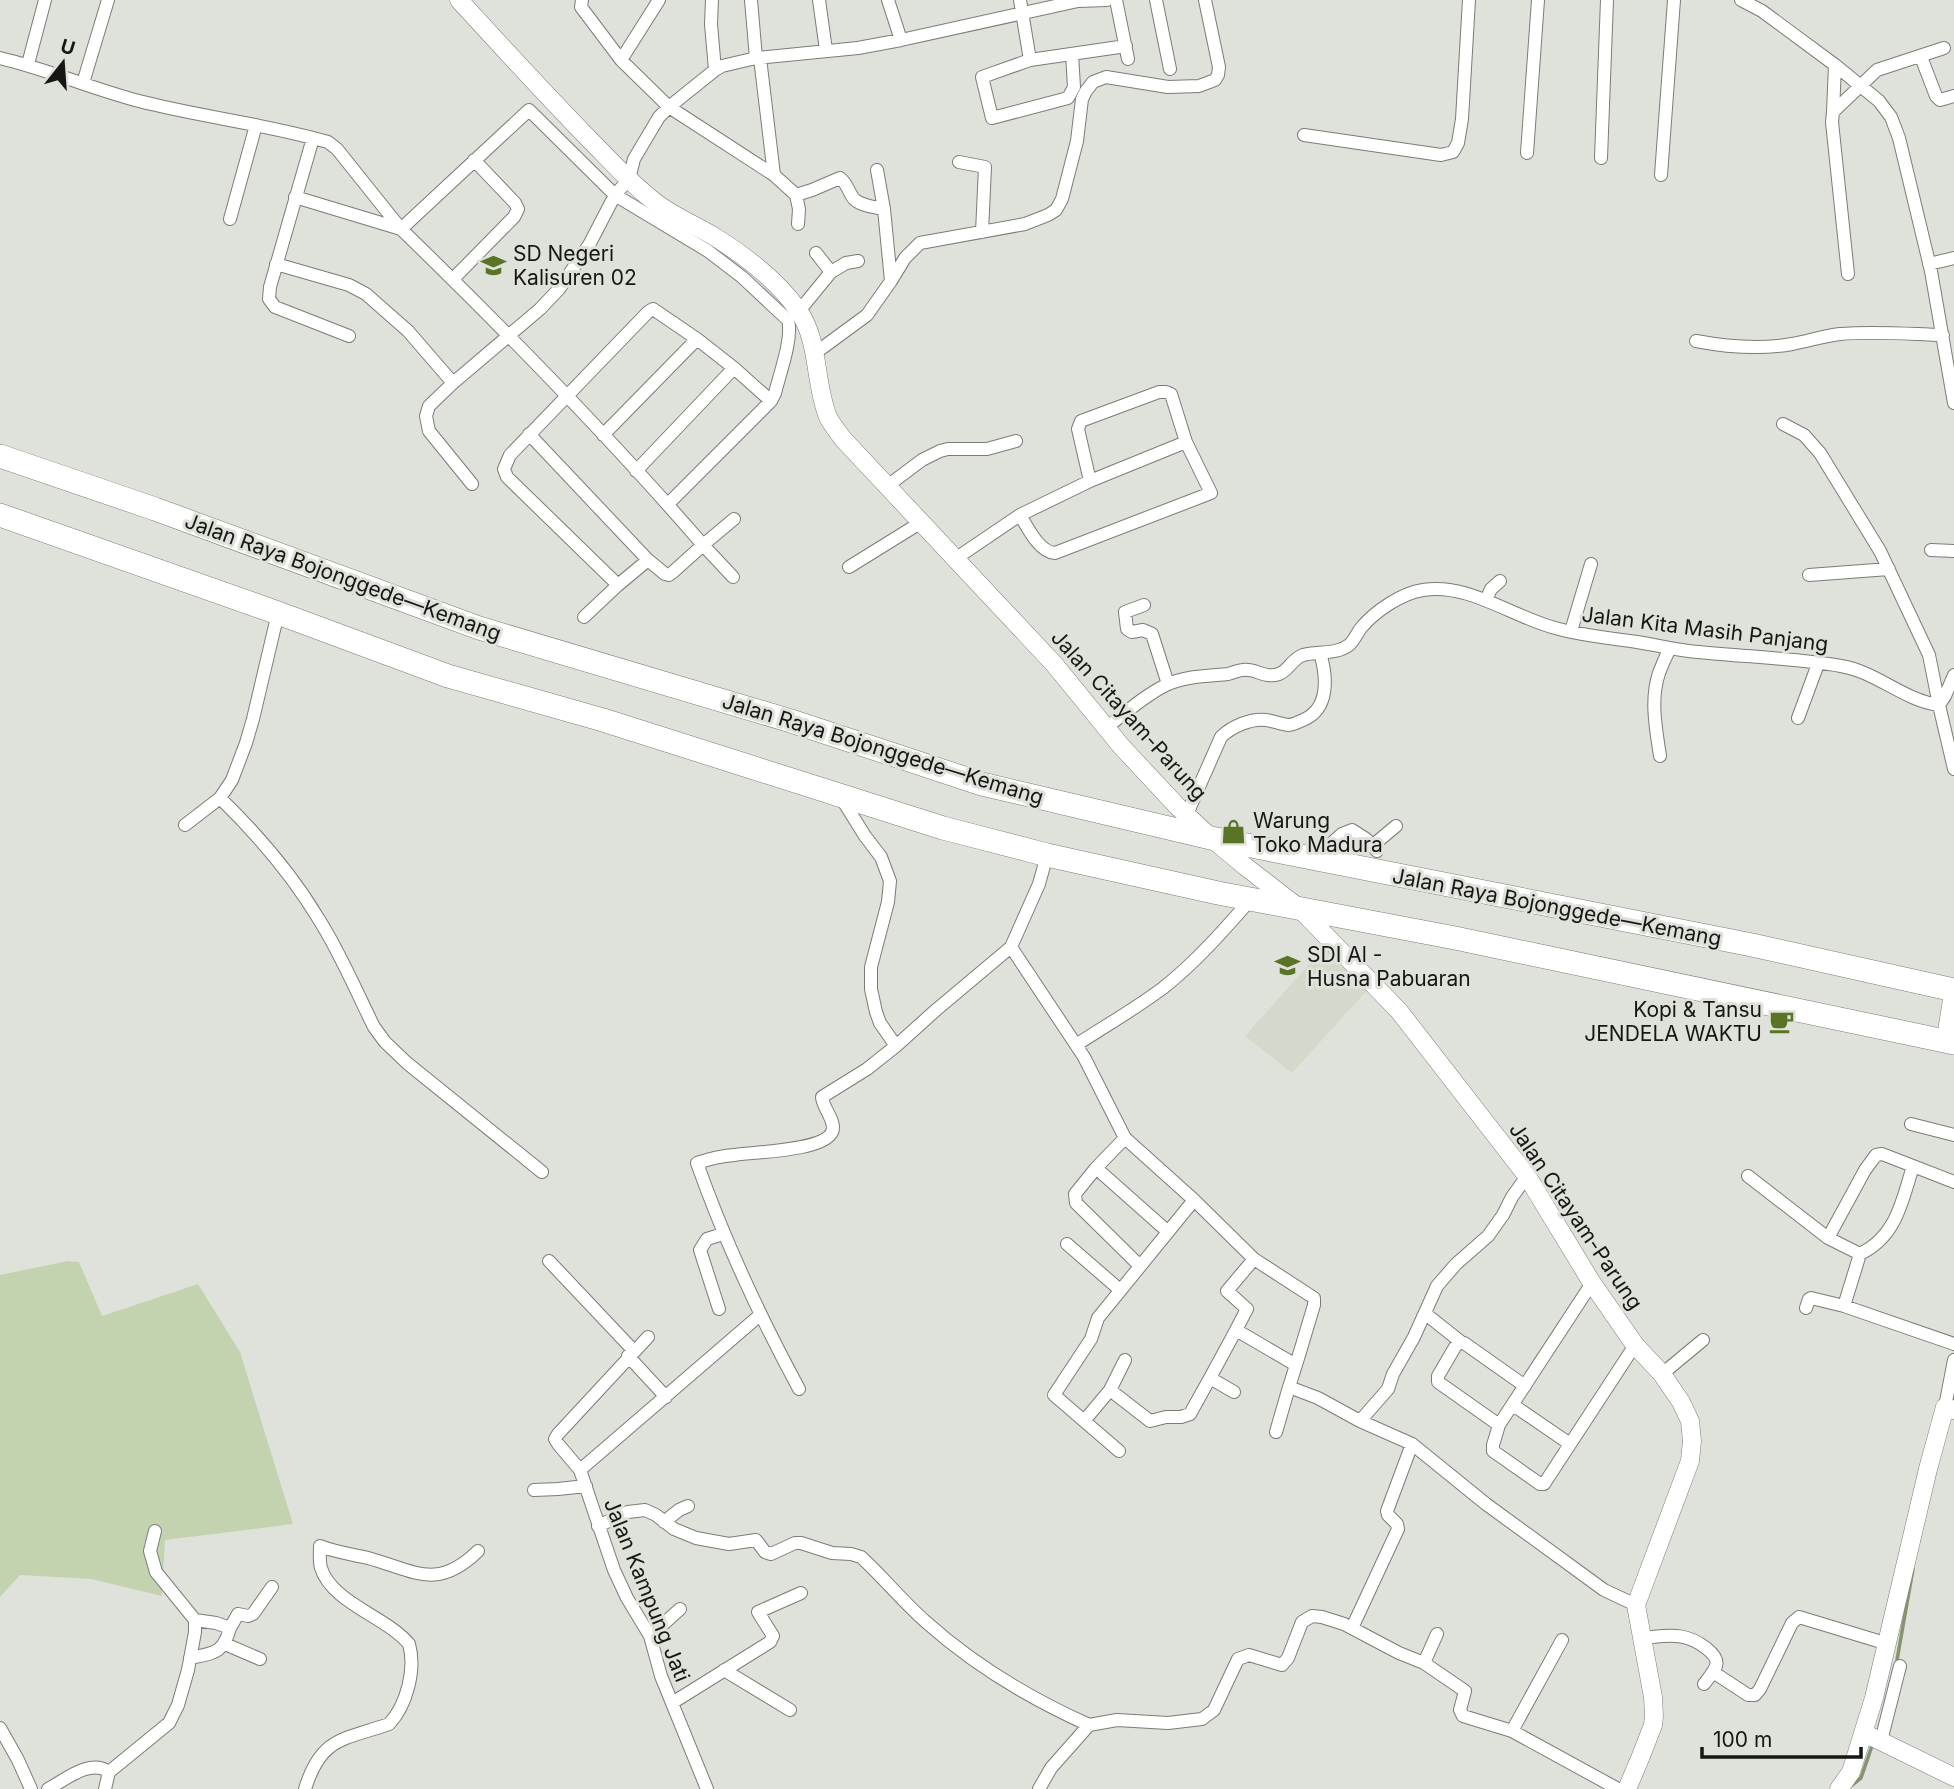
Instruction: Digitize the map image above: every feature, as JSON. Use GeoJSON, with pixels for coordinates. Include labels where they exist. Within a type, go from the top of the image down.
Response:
{"type":"FeatureCollection","features":[{"type":"Feature","properties":{"kind":"highway","name":"Jalan Raya Bojonggede—Kemang"},"geometry":{"type":"LineString","coordinates":[[0,456],[155,509],[479,628],[791,721],[982,784],[1211,838],[1752,945],[1954,990]]}},
{"type":"Feature","properties":{"kind":"highway"},"geometry":{"type":"LineString","coordinates":[[0,515],[448,676],[603,720],[943,828],[1047,855],[1218,893],[1455,938],[1951,1042],[1954,1003]]}},
{"type":"Feature","properties":{"kind":"main road","name":"Jalan Citayam-Parung"},"geometry":{"type":"LineString","coordinates":[[459,0],[532,82],[629,179],[660,205],[717,238],[745,258],[784,293],[805,321],[829,419],[843,439],[1054,664],[1140,766],[1211,838],[1299,908],[1399,1011],[1527,1176],[1592,1283],[1635,1345],[1662,1374],[1681,1402],[1690,1421],[1692,1451],[1686,1474],[1636,1605],[1654,1696],[1654,1716],[1653,1725],[1627,1789]]}},
{"type":"Feature","properties":{"kind":"main road"},"geometry":{"type":"LineString","coordinates":[[1839,1789],[1874,1738],[1888,1644],[1928,1469],[1950,1409]]}},
{"type":"Feature","properties":{"kind":"main road"},"geometry":{"type":"LineString","coordinates":[[1874,1738],[1954,1777]]}},
{"type":"Feature","properties":{"kind":"street"},"geometry":{"type":"LineString","coordinates":[[28,64],[45,0]]}},
{"type":"Feature","properties":{"kind":"street"},"geometry":{"type":"LineString","coordinates":[[83,83],[108,0]]}},
{"type":"Feature","properties":{"kind":"street"},"geometry":{"type":"LineString","coordinates":[[582,0],[581,7],[621,60],[669,107],[774,175],[796,194],[798,224]]}},
{"type":"Feature","properties":{"kind":"street"},"geometry":{"type":"LineString","coordinates":[[621,60],[659,0]]}},
{"type":"Feature","properties":{"kind":"street"},"geometry":{"type":"LineString","coordinates":[[712,0],[715,70]]}},
{"type":"Feature","properties":{"kind":"street"},"geometry":{"type":"LineString","coordinates":[[751,0],[774,175]]}},
{"type":"Feature","properties":{"kind":"street"},"geometry":{"type":"LineString","coordinates":[[819,0],[826,51]]}},
{"type":"Feature","properties":{"kind":"street"},"geometry":{"type":"LineString","coordinates":[[888,0],[901,40]]}},
{"type":"Feature","properties":{"kind":"street"},"geometry":{"type":"LineString","coordinates":[[472,484],[429,431],[426,422],[429,406],[540,309],[568,278],[615,195],[629,179],[634,159],[659,117],[715,70],[758,58],[859,48],[901,40],[1021,6],[1107,0]]}},
{"type":"Feature","properties":{"kind":"street"},"geometry":{"type":"LineString","coordinates":[[1072,54],[1074,87],[1068,98],[992,118],[982,77],[988,73],[1030,60],[1072,54],[1127,52],[1116,0]]}},
{"type":"Feature","properties":{"kind":"street"},"geometry":{"type":"LineString","coordinates":[[1156,0],[1170,69]]}},
{"type":"Feature","properties":{"kind":"street"},"geometry":{"type":"LineString","coordinates":[[814,354],[867,315],[910,251],[920,243],[1025,224],[1048,215],[1058,207],[1077,141],[1083,99],[1093,82],[1106,77],[1168,87],[1199,86],[1215,80],[1219,67],[1205,0]]}},
{"type":"Feature","properties":{"kind":"street"},"geometry":{"type":"LineString","coordinates":[[1304,135],[1441,155],[1453,152],[1458,143],[1462,119],[1469,0]]}},
{"type":"Feature","properties":{"kind":"street"},"geometry":{"type":"LineString","coordinates":[[1527,153],[1538,0]]}},
{"type":"Feature","properties":{"kind":"street"},"geometry":{"type":"LineString","coordinates":[[1601,158],[1607,0]]}},
{"type":"Feature","properties":{"kind":"street"},"geometry":{"type":"LineString","coordinates":[[1661,175],[1674,0]]}},
{"type":"Feature","properties":{"kind":"street"},"geometry":{"type":"LineString","coordinates":[[1741,0],[1762,11],[1835,65],[1879,101],[1891,117],[1896,127],[1930,268],[1954,403]]}},
{"type":"Feature","properties":{"kind":"street"},"geometry":{"type":"LineString","coordinates":[[1021,6],[1030,60]]}},
{"type":"Feature","properties":{"kind":"street"},"geometry":{"type":"LineString","coordinates":[[1833,112],[1877,70],[1944,48]]}},
{"type":"Feature","properties":{"kind":"street"},"geometry":{"type":"LineString","coordinates":[[1920,57],[1936,96],[1940,100],[1954,96]]}},
{"type":"Feature","properties":{"kind":"street"},"geometry":{"type":"LineString","coordinates":[[0,58],[28,64],[136,101],[328,142],[337,149],[401,229],[509,335],[733,577]]}},
{"type":"Feature","properties":{"kind":"street"},"geometry":{"type":"LineString","coordinates":[[1835,65],[1832,122],[1848,274]]}},
{"type":"Feature","properties":{"kind":"street"},"geometry":{"type":"LineString","coordinates":[[401,229],[531,110],[615,195],[708,251],[742,277],[788,320],[789,336],[771,401],[667,504]]}},
{"type":"Feature","properties":{"kind":"street"},"geometry":{"type":"LineString","coordinates":[[230,219],[256,125]]}},
{"type":"Feature","properties":{"kind":"street"},"geometry":{"type":"LineString","coordinates":[[313,138],[276,264],[269,299],[275,307],[349,336]]}},
{"type":"Feature","properties":{"kind":"street"},"geometry":{"type":"LineString","coordinates":[[453,279],[514,217],[518,209],[515,202],[474,160]]}},
{"type":"Feature","properties":{"kind":"street"},"geometry":{"type":"LineString","coordinates":[[959,162],[985,167],[982,232]]}},
{"type":"Feature","properties":{"kind":"street"},"geometry":{"type":"LineString","coordinates":[[877,170],[891,281]]}},
{"type":"Feature","properties":{"kind":"street"},"geometry":{"type":"LineString","coordinates":[[796,194],[840,178],[845,181],[856,201],[884,209]]}},
{"type":"Feature","properties":{"kind":"street"},"geometry":{"type":"LineString","coordinates":[[295,197],[401,229]]}},
{"type":"Feature","properties":{"kind":"street"},"geometry":{"type":"LineString","coordinates":[[816,253],[831,272]]}},
{"type":"Feature","properties":{"kind":"street"},"geometry":{"type":"LineString","coordinates":[[1930,268],[1954,258]]}},
{"type":"Feature","properties":{"kind":"street"},"geometry":{"type":"LineString","coordinates":[[799,311],[831,272],[846,263],[858,261]]}},
{"type":"Feature","properties":{"kind":"street"},"geometry":{"type":"LineString","coordinates":[[276,264],[349,285],[366,294],[408,331],[453,383]]}},
{"type":"Feature","properties":{"kind":"street"},"geometry":{"type":"LineString","coordinates":[[1930,268],[1954,266]]}},
{"type":"Feature","properties":{"kind":"street"},"geometry":{"type":"LineString","coordinates":[[618,585],[507,477],[504,469],[507,458],[651,310],[656,310],[697,339],[771,401]]}},
{"type":"Feature","properties":{"kind":"street"},"geometry":{"type":"LineString","coordinates":[[1696,341],[1732,347],[1762,348],[1838,334],[1873,332],[1942,335]]}},
{"type":"Feature","properties":{"kind":"street"},"geometry":{"type":"LineString","coordinates":[[603,435],[697,339]]}},
{"type":"Feature","properties":{"kind":"street"},"geometry":{"type":"LineString","coordinates":[[636,471],[734,368]]}},
{"type":"Feature","properties":{"kind":"street"},"geometry":{"type":"LineString","coordinates":[[1020,515],[1043,549],[1055,553],[1210,495],[1211,490],[1186,442],[1171,394],[1166,392],[1159,392],[1084,418],[1078,429],[1090,481]]}},
{"type":"Feature","properties":{"kind":"street"},"geometry":{"type":"LineString","coordinates":[[1783,424],[1804,435],[1820,453],[1889,569],[1929,655],[1954,769]]}},
{"type":"Feature","properties":{"kind":"street"},"geometry":{"type":"LineString","coordinates":[[530,434],[665,574],[670,574],[734,519]]}},
{"type":"Feature","properties":{"kind":"street"},"geometry":{"type":"LineString","coordinates":[[886,486],[922,460],[940,451],[987,449],[1016,440]]}},
{"type":"Feature","properties":{"kind":"street"},"geometry":{"type":"LineString","coordinates":[[955,559],[1020,515],[1090,481],[1186,442]]}},
{"type":"Feature","properties":{"kind":"street"},"geometry":{"type":"LineString","coordinates":[[849,567],[920,523]]}},
{"type":"Feature","properties":{"kind":"street"},"geometry":{"type":"LineString","coordinates":[[1931,550],[1954,551]]}},
{"type":"Feature","properties":{"kind":"street"},"geometry":{"type":"LineString","coordinates":[[584,617],[649,560]]}},
{"type":"Feature","properties":{"kind":"street"},"geometry":{"type":"LineString","coordinates":[[1570,631],[1591,564]]}},
{"type":"Feature","properties":{"kind":"street"},"geometry":{"type":"LineString","coordinates":[[1808,575],[1889,569]]}},
{"type":"Feature","properties":{"kind":"street"},"geometry":{"type":"LineString","coordinates":[[1486,600],[1492,586],[1500,581]]}},
{"type":"Feature","properties":{"kind":"street","name":"Jalan Kita Masih Panjang"},"geometry":{"type":"LineString","coordinates":[[1106,728],[1168,684],[1244,670],[1273,676],[1287,670],[1292,662],[1303,655],[1337,650],[1351,644],[1371,618],[1409,594],[1421,590],[1442,589],[1486,600],[1546,626],[1570,631],[1698,652],[1839,666],[1868,674],[1925,703],[1939,705]]}},
{"type":"Feature","properties":{"kind":"street"},"geometry":{"type":"LineString","coordinates":[[1144,605],[1125,612],[1127,629],[1129,632],[1147,631],[1152,635],[1168,684]]}},
{"type":"Feature","properties":{"kind":"street"},"geometry":{"type":"LineString","coordinates":[[185,825],[220,798],[232,780],[246,743],[278,613]]}},
{"type":"Feature","properties":{"kind":"street"},"geometry":{"type":"LineString","coordinates":[[1660,757],[1655,719],[1656,688],[1659,673],[1670,648]]}},
{"type":"Feature","properties":{"kind":"street"},"geometry":{"type":"LineString","coordinates":[[1187,814],[1225,733],[1255,719],[1288,725],[1312,716],[1324,695],[1325,670],[1320,653]]}},
{"type":"Feature","properties":{"kind":"street"},"geometry":{"type":"LineString","coordinates":[[1798,718],[1818,664]]}},
{"type":"Feature","properties":{"kind":"street"},"geometry":{"type":"LineString","coordinates":[[1939,705],[1954,674]]}},
{"type":"Feature","properties":{"kind":"street"},"geometry":{"type":"LineString","coordinates":[[840,795],[858,827],[881,858],[890,881],[888,902],[871,967],[871,989],[880,1023],[896,1046]]}},
{"type":"Feature","properties":{"kind":"street"},"geometry":{"type":"LineString","coordinates":[[220,798],[294,881],[319,919],[384,1042],[428,1081],[542,1172]]}},
{"type":"Feature","properties":{"kind":"street"},"geometry":{"type":"LineString","coordinates":[[1314,859],[1342,834],[1352,830],[1367,839],[1375,849],[1396,826]]}},
{"type":"Feature","properties":{"kind":"street"},"geometry":{"type":"LineString","coordinates":[[799,1389],[760,1315],[723,1234],[697,1163],[734,1155],[787,1149],[821,1142],[830,1136],[833,1127],[822,1097],[867,1069],[896,1046],[1011,947],[1039,884],[1047,855]]}},
{"type":"Feature","properties":{"kind":"street"},"geometry":{"type":"LineString","coordinates":[[1076,1045],[1172,981],[1219,936],[1252,898]]}},
{"type":"Feature","properties":{"kind":"street"},"geometry":{"type":"LineString","coordinates":[[1011,947],[1084,1057],[1125,1138],[1254,1259],[1314,1298],[1276,1432]]}},
{"type":"Feature","properties":{"kind":"street"},"geometry":{"type":"LineString","coordinates":[[1912,1124],[1954,1135]]}},
{"type":"Feature","properties":{"kind":"street"},"geometry":{"type":"LineString","coordinates":[[1125,1138],[1075,1194],[1076,1203],[1140,1266]]}},
{"type":"Feature","properties":{"kind":"street"},"geometry":{"type":"LineString","coordinates":[[1828,1238],[1876,1155],[1882,1154],[1954,1182]]}},
{"type":"Feature","properties":{"kind":"street"},"geometry":{"type":"LineString","coordinates":[[1844,1306],[1860,1254],[1878,1244],[1888,1232],[1900,1208],[1913,1166]]}},
{"type":"Feature","properties":{"kind":"street"},"geometry":{"type":"LineString","coordinates":[[1096,1168],[1167,1231]]}},
{"type":"Feature","properties":{"kind":"street"},"geometry":{"type":"LineString","coordinates":[[1360,1421],[1388,1389],[1437,1286],[1456,1264],[1488,1236],[1527,1176]]}},
{"type":"Feature","properties":{"kind":"street"},"geometry":{"type":"LineString","coordinates":[[1748,1176],[1828,1238],[1860,1254]]}},
{"type":"Feature","properties":{"kind":"street"},"geometry":{"type":"LineString","coordinates":[[1119,1451],[1054,1395],[1091,1339],[1098,1318],[1194,1200]]}},
{"type":"Feature","properties":{"kind":"street"},"geometry":{"type":"LineString","coordinates":[[719,1309],[701,1250],[707,1239],[723,1234]]}},
{"type":"Feature","properties":{"kind":"street"},"geometry":{"type":"LineString","coordinates":[[1067,1244],[1120,1290]]}},
{"type":"Feature","properties":{"kind":"street"},"geometry":{"type":"LineString","coordinates":[[1110,1390],[1150,1421],[1181,1418],[1190,1414],[1247,1309],[1227,1291],[1254,1259]]}},
{"type":"Feature","properties":{"kind":"street"},"geometry":{"type":"LineString","coordinates":[[549,1261],[666,1397]]}},
{"type":"Feature","properties":{"kind":"street"},"geometry":{"type":"LineString","coordinates":[[1592,1283],[1499,1425],[1493,1451],[1540,1484],[1544,1484],[1635,1345]]}},
{"type":"Feature","properties":{"kind":"street"},"geometry":{"type":"LineString","coordinates":[[1806,1308],[1811,1298],[1844,1306],[1954,1344]]}},
{"type":"Feature","properties":{"kind":"street"},"geometry":{"type":"LineString","coordinates":[[580,1470],[760,1315]]}},
{"type":"Feature","properties":{"kind":"street"},"geometry":{"type":"LineString","coordinates":[[1427,1315],[1525,1386]]}},
{"type":"Feature","properties":{"kind":"street"},"geometry":{"type":"LineString","coordinates":[[1236,1330],[1296,1365]]}},
{"type":"Feature","properties":{"kind":"street"},"geometry":{"type":"LineString","coordinates":[[631,1354],[648,1337]]}},
{"type":"Feature","properties":{"kind":"street"},"geometry":{"type":"LineString","coordinates":[[1662,1374],[1703,1340]]}},
{"type":"Feature","properties":{"kind":"street"},"geometry":{"type":"LineString","coordinates":[[1461,1342],[1456,1345],[1438,1376],[1438,1382],[1499,1425]]}},
{"type":"Feature","properties":{"kind":"street","name":"Jalan Kampung Jati"},"geometry":{"type":"LineString","coordinates":[[631,1354],[556,1437],[558,1444],[580,1470],[620,1583],[650,1636],[661,1676],[707,1789]]}},
{"type":"Feature","properties":{"kind":"street"},"geometry":{"type":"LineString","coordinates":[[1084,1421],[1110,1390],[1125,1360]]}},
{"type":"Feature","properties":{"kind":"street"},"geometry":{"type":"LineString","coordinates":[[1950,1409],[1954,1360]]}},
{"type":"Feature","properties":{"kind":"street"},"geometry":{"type":"LineString","coordinates":[[1210,1378],[1234,1392]]}},
{"type":"Feature","properties":{"kind":"street"},"geometry":{"type":"LineString","coordinates":[[1289,1387],[1318,1398],[1360,1421],[1412,1444],[1486,1504],[1604,1590],[1636,1605]]}},
{"type":"Feature","properties":{"kind":"street"},"geometry":{"type":"LineString","coordinates":[[1513,1405],[1570,1444]]}},
{"type":"Feature","properties":{"kind":"street"},"geometry":{"type":"LineString","coordinates":[[1352,1628],[1398,1529],[1387,1511],[1412,1444]]}},
{"type":"Feature","properties":{"kind":"street"},"geometry":{"type":"LineString","coordinates":[[534,1490],[586,1486]]}},
{"type":"Feature","properties":{"kind":"street"},"geometry":{"type":"LineString","coordinates":[[664,1522],[688,1506]]}},
{"type":"Feature","properties":{"kind":"street"},"geometry":{"type":"LineString","coordinates":[[598,1526],[628,1513],[652,1512],[684,1534],[709,1541],[735,1544],[756,1540],[768,1553],[801,1543],[832,1553],[856,1555],[869,1564],[925,1621],[950,1642],[1042,1702],[1089,1725],[1117,1720],[1168,1723],[1202,1719],[1214,1710],[1240,1657],[1249,1655],[1282,1665],[1288,1658],[1305,1619],[1312,1616],[1331,1619],[1424,1663],[1464,1690],[1460,1710],[1461,1715],[1466,1718],[1512,1731],[1618,1789]]}},
{"type":"Feature","properties":{"kind":"street"},"geometry":{"type":"LineString","coordinates":[[105,1789],[109,1772],[169,1723],[183,1691],[188,1670],[195,1620],[156,1572],[150,1551],[155,1531]]}},
{"type":"Feature","properties":{"kind":"street"},"geometry":{"type":"LineString","coordinates":[[305,1789],[316,1761],[330,1746],[389,1724],[394,1719],[403,1701],[411,1672],[409,1644],[397,1632],[355,1605],[325,1577],[321,1567],[320,1546],[423,1574],[437,1575],[464,1565],[478,1551]]}},
{"type":"Feature","properties":{"kind":"street"},"geometry":{"type":"LineString","coordinates":[[190,1658],[208,1654],[225,1644],[238,1614],[253,1614],[272,1587]]}},
{"type":"Feature","properties":{"kind":"street"},"geometry":{"type":"LineString","coordinates":[[672,1703],[770,1642],[773,1636],[758,1612],[802,1593]]}},
{"type":"Feature","properties":{"kind":"street"},"geometry":{"type":"LineString","coordinates":[[650,1636],[680,1609]]}},
{"type":"Feature","properties":{"kind":"street"},"geometry":{"type":"LineString","coordinates":[[1713,1672],[1748,1695],[1755,1695],[1792,1623],[1798,1617],[1888,1644]]}},
{"type":"Feature","properties":{"kind":"street"},"geometry":{"type":"LineString","coordinates":[[195,1620],[230,1628]]}},
{"type":"Feature","properties":{"kind":"street"},"geometry":{"type":"LineString","coordinates":[[1424,1663],[1437,1634]]}},
{"type":"Feature","properties":{"kind":"street"},"geometry":{"type":"LineString","coordinates":[[1641,1638],[1676,1635],[1691,1638],[1716,1656],[1717,1667],[1704,1684]]}},
{"type":"Feature","properties":{"kind":"street"},"geometry":{"type":"LineString","coordinates":[[1512,1731],[1562,1640]]}},
{"type":"Feature","properties":{"kind":"street"},"geometry":{"type":"LineString","coordinates":[[225,1644],[260,1659]]}},
{"type":"Feature","properties":{"kind":"street"},"geometry":{"type":"LineString","coordinates":[[1874,1738],[1900,1666]]}},
{"type":"Feature","properties":{"kind":"street"},"geometry":{"type":"LineString","coordinates":[[724,1670],[790,1710]]}},
{"type":"Feature","properties":{"kind":"street"},"geometry":{"type":"LineString","coordinates":[[1039,1789],[1051,1768],[1089,1725]]}},
{"type":"Feature","properties":{"kind":"street"},"geometry":{"type":"LineString","coordinates":[[0,1728],[31,1789]]}},
{"type":"Feature","properties":{"kind":"street"},"geometry":{"type":"LineString","coordinates":[[48,1789],[88,1768],[100,1767],[109,1772]]}},
{"type":"Feature","properties":{"kind":"shaded area"},"geometry":{"type":"Polygon","coordinates":[[[1326,945],[1371,986],[1292,1073],[1245,1036],[1326,945]]]}},
{"type":"Feature","properties":{"kind":"green space"},"geometry":{"type":"Polygon","coordinates":[[[68,1261],[79,1262],[102,1316],[198,1284],[240,1352],[293,1524],[165,1540],[162,1596],[91,1579],[20,1575],[0,1597],[0,1275],[68,1261]]]}},
{"type":"Feature","properties":{"kind":"waterway"},"geometry":{"type":"LineString","coordinates":[[1952,1405],[1954,1395]]}},
{"type":"Feature","properties":{"kind":"waterway"},"geometry":{"type":"LineString","coordinates":[[1897,1660],[1913,1569]]}},
{"type":"Feature","properties":{"kind":"waterway"},"geometry":{"type":"LineString","coordinates":[[1852,1785],[1861,1778],[1873,1743]]}},
{"type":"Feature","properties":{"kind":"place","name":"SD Negeri Kalisuren 02"},"geometry":{"type":"Point","coordinates":[493,265]}},
{"type":"Feature","properties":{"kind":"place","name":"Warung Toko Madura"},"geometry":{"type":"Point","coordinates":[1233,832]}},
{"type":"Feature","properties":{"kind":"place","name":"SDI Al - Husna Pabuaran"},"geometry":{"type":"Point","coordinates":[1287,966]}},
{"type":"Feature","properties":{"kind":"place","name":"Kopi & Tansu JENDELA WAKTU"},"geometry":{"type":"Point","coordinates":[1782,1021]}}]}
